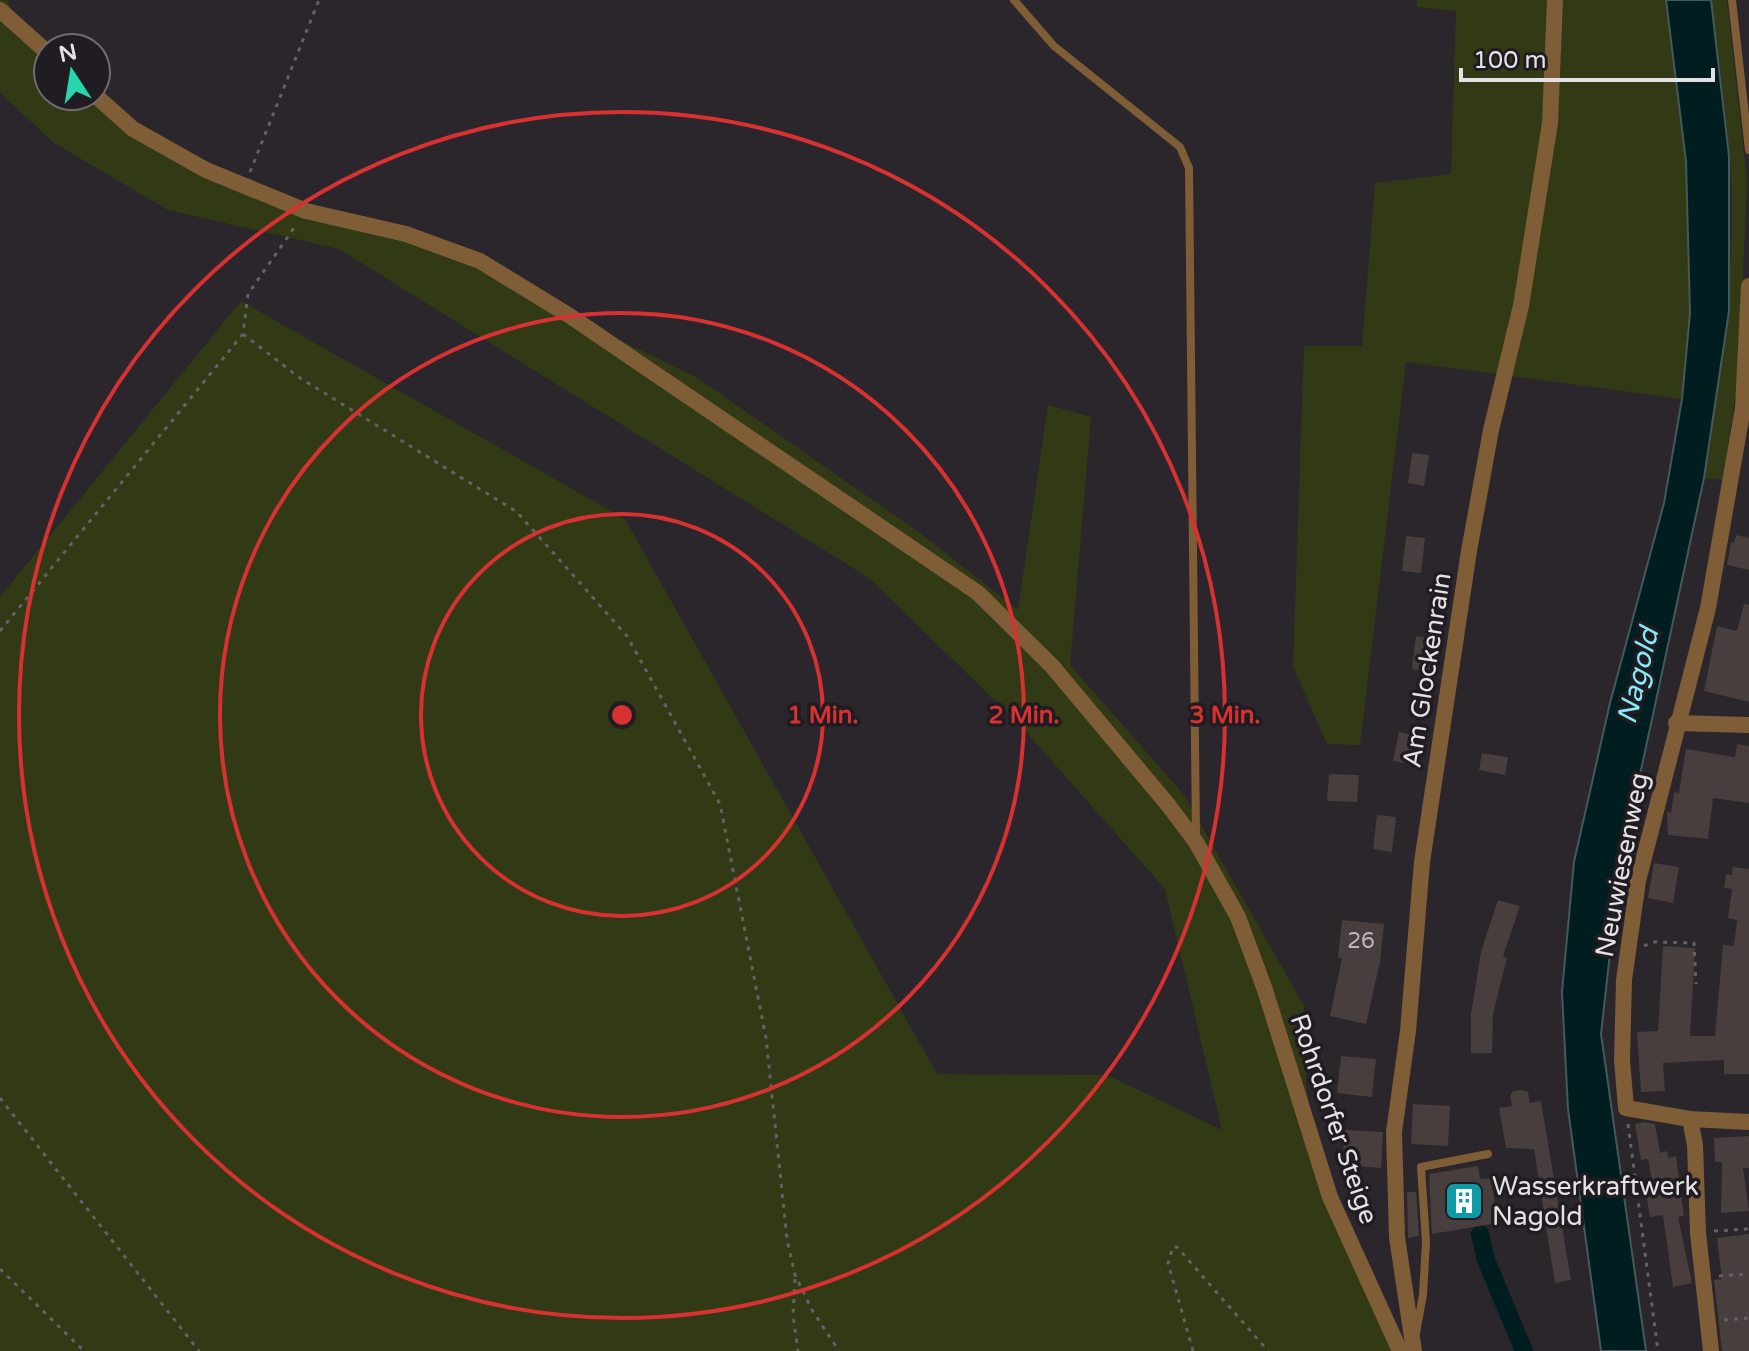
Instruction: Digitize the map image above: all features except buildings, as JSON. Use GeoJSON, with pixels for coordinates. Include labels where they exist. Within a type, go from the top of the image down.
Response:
{"type":"FeatureCollection","features":[{"type":"Feature","properties":{"kind":"street","name":"Am Glockenrain"},"geometry":{"type":"LineString","coordinates":[[1409,1349],[1397,1237],[1394,1132],[1408,1031],[1422,862],[1469,551],[1491,430],[1521,306],[1550,123],[1555,0]]}},
{"type":"Feature","properties":{"kind":"street"},"geometry":{"type":"LineString","coordinates":[[0,10],[32,39]]}},
{"type":"Feature","properties":{"kind":"street","name":"Rohrdorfer Steige"},"geometry":{"type":"LineString","coordinates":[[112,110],[133,129],[206,170],[306,211],[406,234],[480,261],[570,316],[978,593],[1052,666],[1196,842],[1238,917],[1265,990],[1330,1197],[1409,1349]]}},
{"type":"Feature","properties":{"kind":"street","name":"Neuwiesenweg"},"geometry":{"type":"LineString","coordinates":[[1626,1108],[1623,1047],[1628,948],[1638,881],[1676,723],[1708,608],[1743,408],[1749,286]]}},
{"type":"Feature","properties":{"kind":"street"},"geometry":{"type":"LineString","coordinates":[[1676,723],[1749,725]]}},
{"type":"Feature","properties":{"kind":"street"},"geometry":{"type":"LineString","coordinates":[[1626,1108],[1690,1119],[1749,1122]]}},
{"type":"Feature","properties":{"kind":"street"},"geometry":{"type":"LineString","coordinates":[[1690,1119],[1695,1145],[1698,1233],[1711,1351]]}},
{"type":"Feature","properties":{"kind":"lane"},"geometry":{"type":"LineString","coordinates":[[1014,0],[1054,46],[1180,147],[1189,168],[1196,842]]}},
{"type":"Feature","properties":{"kind":"lane"},"geometry":{"type":"LineString","coordinates":[[1732,0],[1749,150]]}},
{"type":"Feature","properties":{"kind":"lane"},"geometry":{"type":"LineString","coordinates":[[1409,1349],[1423,1295],[1426,1242],[1421,1167],[1488,1154]]}},
{"type":"Feature","properties":{"kind":"path"},"geometry":{"type":"LineString","coordinates":[[245,186],[319,0]]}},
{"type":"Feature","properties":{"kind":"path"},"geometry":{"type":"LineString","coordinates":[[0,631],[243,334],[248,294],[306,211]]}},
{"type":"Feature","properties":{"kind":"path"},"geometry":{"type":"LineString","coordinates":[[243,334],[300,378],[517,512],[627,636],[720,804],[766,1038],[777,1165],[795,1275],[793,1315],[798,1351]]}},
{"type":"Feature","properties":{"kind":"path"},"geometry":{"type":"LineString","coordinates":[[1628,948],[1653,942],[1694,943],[1697,946],[1696,984]]}},
{"type":"Feature","properties":{"kind":"path"},"geometry":{"type":"LineString","coordinates":[[0,1098],[198,1351]]}},
{"type":"Feature","properties":{"kind":"path"},"geometry":{"type":"LineString","coordinates":[[1626,1108],[1658,1351]]}},
{"type":"Feature","properties":{"kind":"path"},"geometry":{"type":"LineString","coordinates":[[1698,1233],[1749,1229]]}},
{"type":"Feature","properties":{"kind":"path"},"geometry":{"type":"LineString","coordinates":[[1193,1351],[1168,1263],[1173,1247],[1177,1247],[1268,1351]]}},
{"type":"Feature","properties":{"kind":"path"},"geometry":{"type":"LineString","coordinates":[[0,1269],[84,1351]]}},
{"type":"Feature","properties":{"kind":"path"},"geometry":{"type":"LineString","coordinates":[[1703,1278],[1749,1274]]}},
{"type":"Feature","properties":{"kind":"path"},"geometry":{"type":"LineString","coordinates":[[795,1275],[812,1310],[839,1351]]}},
{"type":"Feature","properties":{"kind":"path"},"geometry":{"type":"LineString","coordinates":[[1708,1322],[1749,1318]]}},
{"type":"Feature","properties":{"kind":"green space"},"geometry":{"type":"Polygon","coordinates":[[[0,0],[8,0],[17,26],[32,39],[32,112],[112,112],[112,107],[206,170],[480,261],[570,316],[696,377],[920,533],[1018,610],[1048,405],[1091,417],[1070,665],[1184,795],[1304,1006],[1306,1084],[1321,1178],[1396,1351],[0,1351],[0,597],[241,301],[625,519],[937,1074],[1107,1075],[1222,1130],[1165,889],[1020,725],[869,578],[339,249],[168,210],[54,143],[0,93],[0,0]]]}},
{"type":"Feature","properties":{"kind":"green space"},"geometry":{"type":"Polygon","coordinates":[[[1417,0],[1666,0],[1686,161],[1690,313],[1682,399],[1406,362],[1360,745],[1327,744],[1293,667],[1304,346],[1362,346],[1375,183],[1451,174],[1456,11],[1417,7],[1417,0]]]}},
{"type":"Feature","properties":{"kind":"green space"},"geometry":{"type":"Polygon","coordinates":[[[1711,0],[1727,0],[1747,181],[1739,371],[1723,480],[1704,478],[1726,319],[1732,224],[1728,140],[1711,0]]]}},
{"type":"Feature","properties":{"kind":"water","name":"Nagold"},"geometry":{"type":"Polygon","coordinates":[[[1666,0],[1711,0],[1729,156],[1729,311],[1704,478],[1619,872],[1601,1034],[1646,1351],[1601,1351],[1568,1109],[1562,992],[1574,862],[1610,703],[1664,503],[1682,399],[1690,313],[1686,161],[1666,0]]]}},
{"type":"Feature","properties":{"kind":"waterway"},"geometry":{"type":"LineString","coordinates":[[1480,1234],[1486,1260],[1524,1351]]}},
{"type":"Feature","properties":{"kind":"place","name":"Wasserkraftwerk Nagold"},"geometry":{"type":"Point","coordinates":[1464,1201]}}]}
